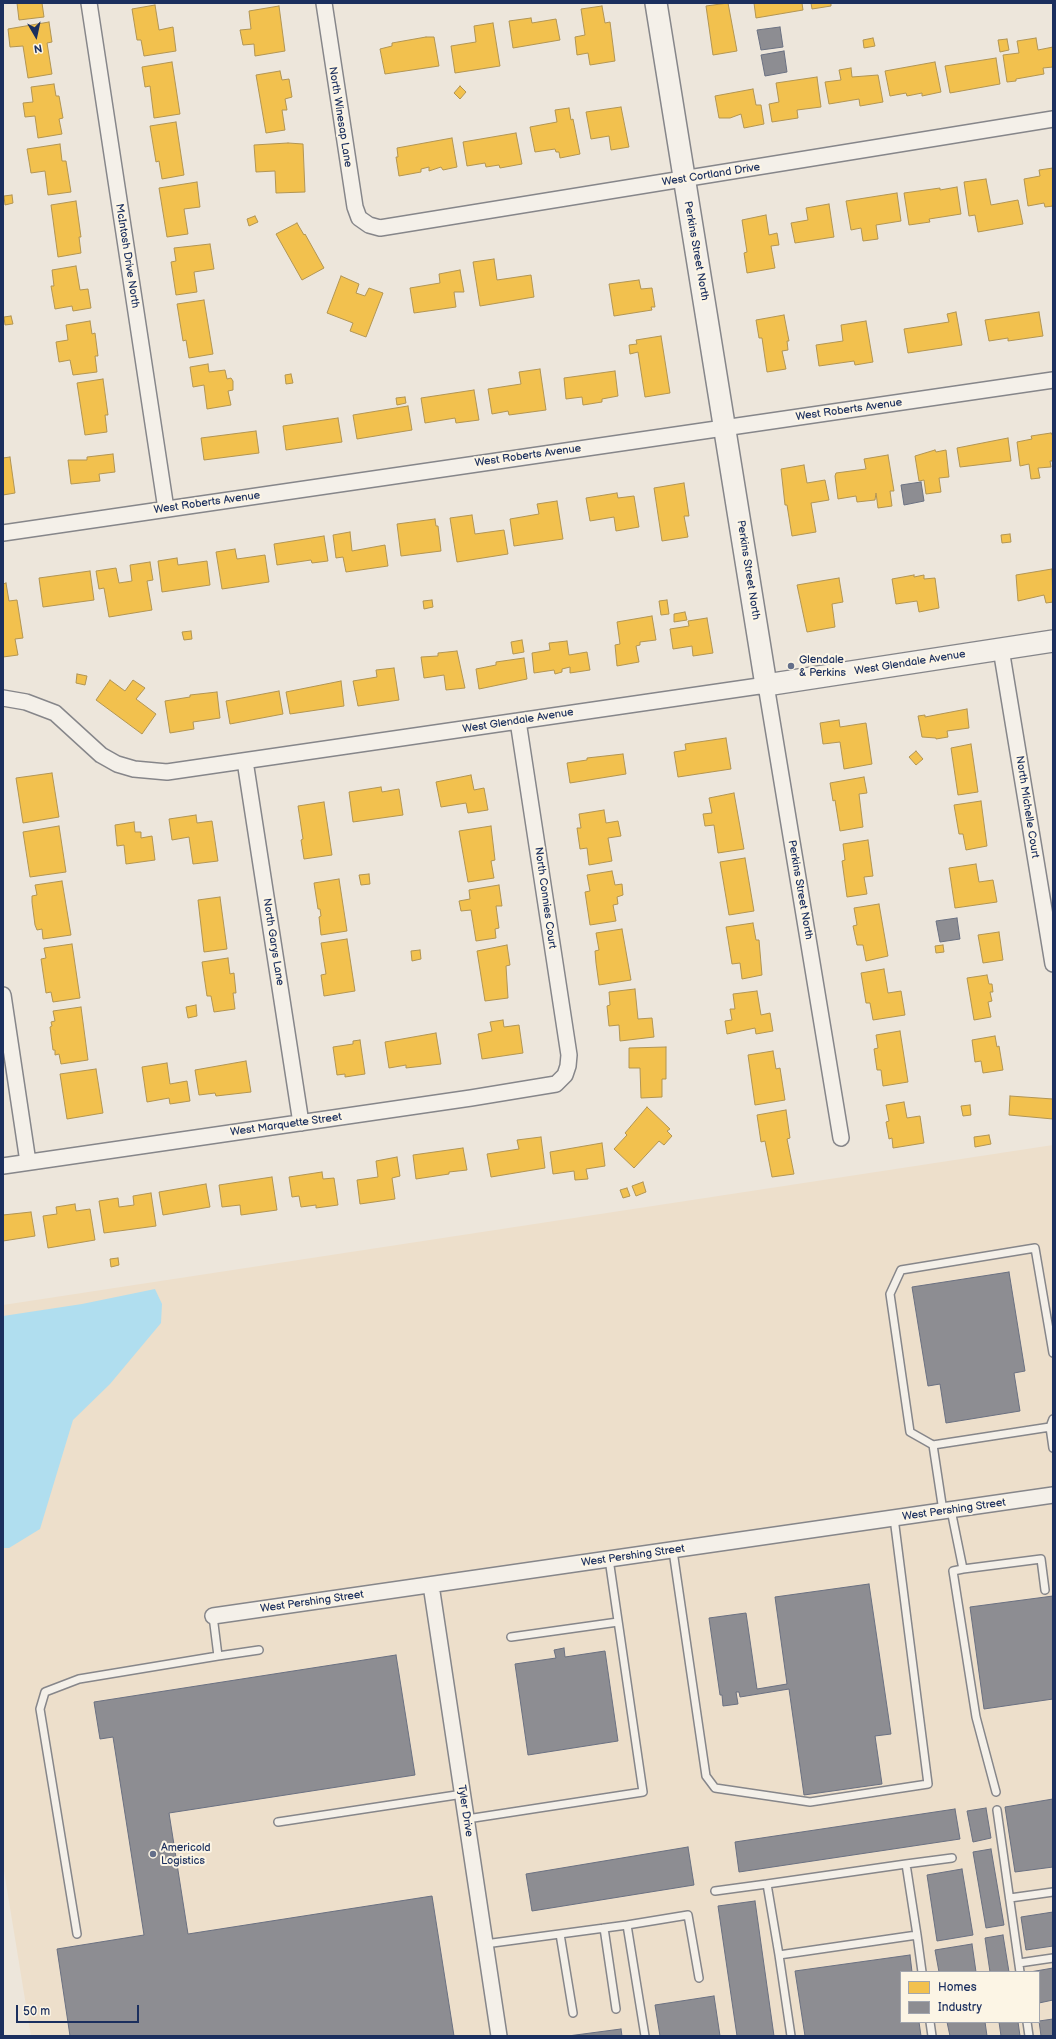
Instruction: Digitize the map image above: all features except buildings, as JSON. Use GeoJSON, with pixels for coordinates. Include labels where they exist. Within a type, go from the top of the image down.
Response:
{"type":"FeatureCollection","features":[{"type":"Feature","properties":{"kind":"street","name":"McIntosh Drive North"},"geometry":{"type":"LineString","coordinates":[[89,3],[166,509]]}},
{"type":"Feature","properties":{"kind":"street","name":"North Winesap Lane"},"geometry":{"type":"LineString","coordinates":[[324,3],[355,207],[360,218],[369,224]]}},
{"type":"Feature","properties":{"kind":"street","name":"Perkins Street North"},"geometry":{"type":"LineString","coordinates":[[656,3],[841,1138]]}},
{"type":"Feature","properties":{"kind":"street","name":"West Cortland Drive"},"geometry":{"type":"LineString","coordinates":[[369,224],[380,228],[391,227],[1053,119]]}},
{"type":"Feature","properties":{"kind":"street","name":"West Roberts Avenue"},"geometry":{"type":"LineString","coordinates":[[3,533],[1053,380]]}},
{"type":"Feature","properties":{"kind":"street","name":"West Glendale Avenue"},"geometry":{"type":"LineString","coordinates":[[3,698],[26,702],[55,713],[101,754],[116,764],[134,769],[167,772],[1053,641]]}},
{"type":"Feature","properties":{"kind":"street","name":"North Michelle Court"},"geometry":{"type":"LineString","coordinates":[[1001,649],[1053,964]]}},
{"type":"Feature","properties":{"kind":"street","name":"North Connies Court"},"geometry":{"type":"LineString","coordinates":[[518,721],[569,1055],[565,1075]]}},
{"type":"Feature","properties":{"kind":"street","name":"North Garys Lane"},"geometry":{"type":"LineString","coordinates":[[245,761],[301,1123]]}},
{"type":"Feature","properties":{"kind":"street"},"geometry":{"type":"LineString","coordinates":[[3,994],[28,1162]]}},
{"type":"Feature","properties":{"kind":"street","name":"West Marquette Street"},"geometry":{"type":"LineString","coordinates":[[3,1166],[541,1087],[556,1084],[565,1075]]}},
{"type":"Feature","properties":{"kind":"street","name":"West Pershing Street"},"geometry":{"type":"LineString","coordinates":[[213,1616],[1053,1496]]}},
{"type":"Feature","properties":{"kind":"street","name":"Tyler Drive"},"geometry":{"type":"LineString","coordinates":[[431,1585],[499,2036]]}},
{"type":"Feature","properties":{"kind":"lane"},"geometry":{"type":"LineString","coordinates":[[1050,1427],[933,1445],[910,1432],[890,1294],[901,1270],[1035,1248],[1053,1353]]}},
{"type":"Feature","properties":{"kind":"lane"},"geometry":{"type":"LineString","coordinates":[[1053,1419],[1050,1427],[1053,1448]]}},
{"type":"Feature","properties":{"kind":"lane"},"geometry":{"type":"LineString","coordinates":[[933,1445],[947,1510],[963,1569]]}},
{"type":"Feature","properties":{"kind":"lane"},"geometry":{"type":"LineString","coordinates":[[673,1551],[706,1776],[715,1788],[810,1802],[928,1784],[894,1518]]}},
{"type":"Feature","properties":{"kind":"lane"},"geometry":{"type":"LineString","coordinates":[[996,1792],[976,1717],[952,1571],[1041,1559],[1045,1590]]}},
{"type":"Feature","properties":{"kind":"lane"},"geometry":{"type":"LineString","coordinates":[[467,1819],[643,1792],[609,1560]]}},
{"type":"Feature","properties":{"kind":"lane"},"geometry":{"type":"LineString","coordinates":[[213,1616],[218,1656]]}},
{"type":"Feature","properties":{"kind":"lane"},"geometry":{"type":"LineString","coordinates":[[511,1637],[618,1622]]}},
{"type":"Feature","properties":{"kind":"lane"},"geometry":{"type":"LineString","coordinates":[[77,1934],[40,1709],[45,1692],[79,1679],[259,1650]]}},
{"type":"Feature","properties":{"kind":"lane"},"geometry":{"type":"LineString","coordinates":[[278,1822],[463,1794]]}},
{"type":"Feature","properties":{"kind":"lane"},"geometry":{"type":"LineString","coordinates":[[997,1810],[1020,1971]]}},
{"type":"Feature","properties":{"kind":"lane"},"geometry":{"type":"LineString","coordinates":[[715,1891],[952,1858]]}},
{"type":"Feature","properties":{"kind":"lane"},"geometry":{"type":"LineString","coordinates":[[906,1864],[922,1971]]}},
{"type":"Feature","properties":{"kind":"lane"},"geometry":{"type":"LineString","coordinates":[[767,1884],[791,2036]]}},
{"type":"Feature","properties":{"kind":"lane"},"geometry":{"type":"LineString","coordinates":[[1010,1898],[1053,1892]]}},
{"type":"Feature","properties":{"kind":"lane"},"geometry":{"type":"LineString","coordinates":[[485,1944],[627,1925],[688,1915],[699,1978]]}},
{"type":"Feature","properties":{"kind":"lane"},"geometry":{"type":"LineString","coordinates":[[627,1925],[645,2036]]}},
{"type":"Feature","properties":{"kind":"lane"},"geometry":{"type":"LineString","coordinates":[[604,1928],[616,2010]]}},
{"type":"Feature","properties":{"kind":"lane"},"geometry":{"type":"LineString","coordinates":[[560,1934],[573,2013]]}},
{"type":"Feature","properties":{"kind":"lane"},"geometry":{"type":"LineString","coordinates":[[778,1955],[917,1936]]}},
{"type":"Feature","properties":{"kind":"lane"},"geometry":{"type":"LineString","coordinates":[[1019,1962],[1053,1958]]}},
{"type":"Feature","properties":{"kind":"lane"},"geometry":{"type":"LineString","coordinates":[[930,2023],[932,2036]]}},
{"type":"Feature","properties":{"kind":"lane"},"geometry":{"type":"LineString","coordinates":[[1027,2023],[1029,2036]]}},
{"type":"Feature","properties":{"kind":"shaded area"},"geometry":{"type":"Polygon","coordinates":[[[1053,1145],[1053,2036],[31,2036],[3,1865],[3,1305],[1053,1145]]]}},
{"type":"Feature","properties":{"kind":"water"},"geometry":{"type":"Polygon","coordinates":[[[155,1289],[162,1304],[161,1323],[110,1384],[73,1420],[40,1529],[9,1548],[3,1548],[3,1316],[82,1304],[155,1289]]]}},
{"type":"Feature","properties":{"kind":"place","name":"Glendale & Perkins"},"geometry":{"type":"Point","coordinates":[791,666]}},
{"type":"Feature","properties":{"kind":"place","name":"Americold Logistics"},"geometry":{"type":"Point","coordinates":[153,1854]}}]}
